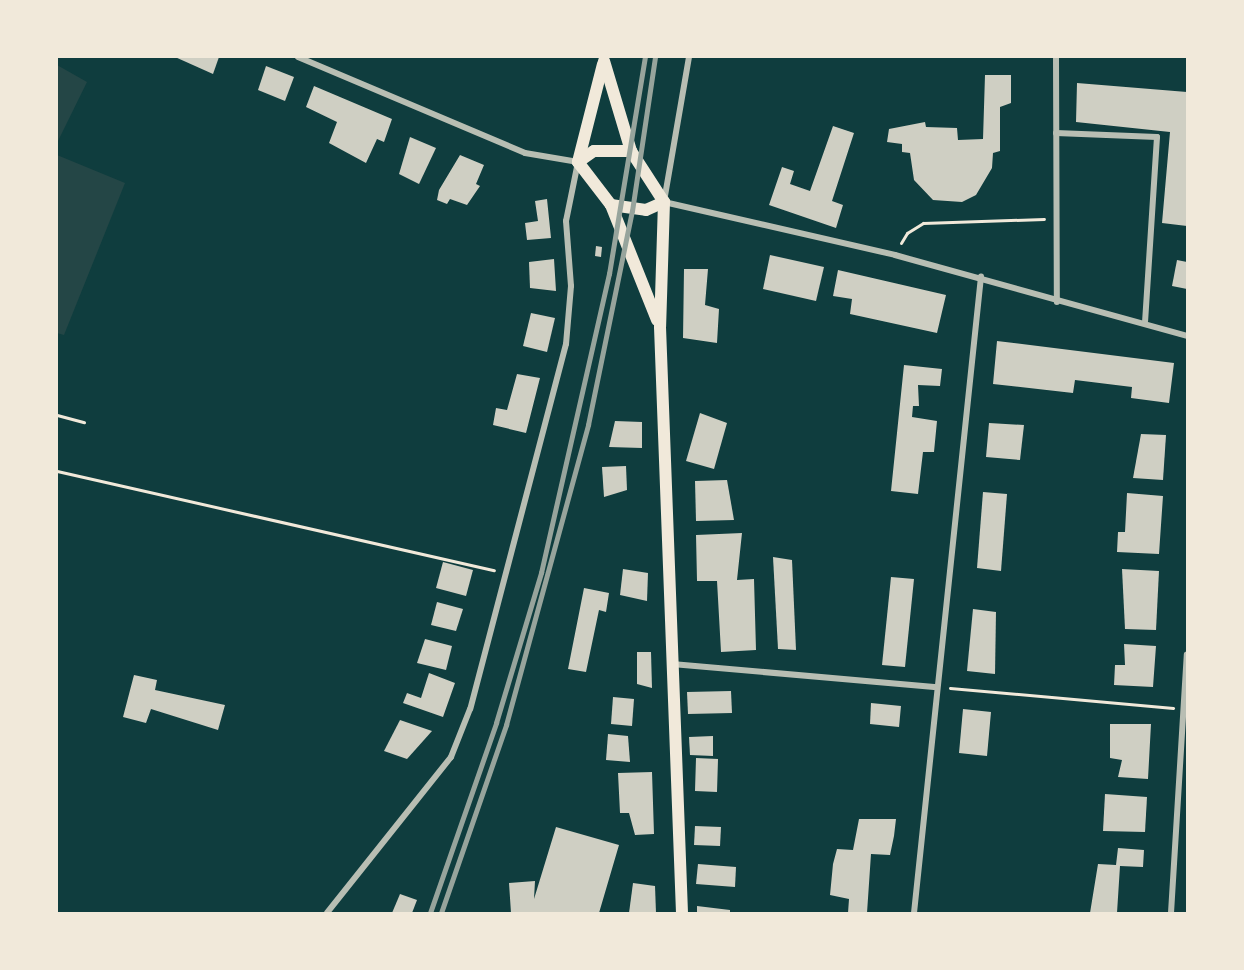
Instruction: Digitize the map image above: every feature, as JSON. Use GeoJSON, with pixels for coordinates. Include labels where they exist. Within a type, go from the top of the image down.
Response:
{"type":"FeatureCollection","features":[{"type":"Feature","properties":{"kind":"main road"},"geometry":{"type":"LineString","coordinates":[[578,162],[604,59]]}},
{"type":"Feature","properties":{"kind":"main road"},"geometry":{"type":"LineString","coordinates":[[604,59],[632,151],[664,202],[660,327],[682,913]]}},
{"type":"Feature","properties":{"kind":"main road"},"geometry":{"type":"LineString","coordinates":[[578,162],[594,151],[632,151]]}},
{"type":"Feature","properties":{"kind":"main road"},"geometry":{"type":"LineString","coordinates":[[578,162],[611,205],[660,327]]}},
{"type":"Feature","properties":{"kind":"main road"},"geometry":{"type":"LineString","coordinates":[[611,205],[639,211],[664,202]]}},
{"type":"Feature","properties":{"kind":"street"},"geometry":{"type":"LineString","coordinates":[[298,57],[525,153],[578,162],[566,221],[571,286],[566,344],[470,709],[451,758],[327,913]]}},
{"type":"Feature","properties":{"kind":"street"},"geometry":{"type":"LineString","coordinates":[[689,57],[664,202],[895,255],[981,278],[1057,302],[1145,321],[1187,336]]}},
{"type":"Feature","properties":{"kind":"street"},"geometry":{"type":"LineString","coordinates":[[1056,57],[1057,302]]}},
{"type":"Feature","properties":{"kind":"street"},"geometry":{"type":"LineString","coordinates":[[1056,133],[1157,137],[1145,321]]}},
{"type":"Feature","properties":{"kind":"street"},"geometry":{"type":"LineString","coordinates":[[914,913],[981,278]]}},
{"type":"Feature","properties":{"kind":"street"},"geometry":{"type":"LineString","coordinates":[[1171,913],[1187,654]]}},
{"type":"Feature","properties":{"kind":"street"},"geometry":{"type":"LineString","coordinates":[[671,664],[938,687]]}},
{"type":"Feature","properties":{"kind":"path"},"geometry":{"type":"LineString","coordinates":[[895,255],[907,233],[923,223],[1058,219]]}},
{"type":"Feature","properties":{"kind":"path"},"geometry":{"type":"LineString","coordinates":[[57,414],[84,422]]}},
{"type":"Feature","properties":{"kind":"path"},"geometry":{"type":"LineString","coordinates":[[57,471],[505,572]]}},
{"type":"Feature","properties":{"kind":"path"},"geometry":{"type":"LineString","coordinates":[[938,687],[1184,710]]}},
{"type":"Feature","properties":{"kind":"shaded area"},"geometry":{"type":"Polygon","coordinates":[[[57,65],[87,82],[57,143],[57,65]]]}},
{"type":"Feature","properties":{"kind":"shaded area"},"geometry":{"type":"Polygon","coordinates":[[[57,155],[125,183],[64,335],[57,333],[57,155]]]}},
{"type":"Feature","properties":{"kind":"building"},"geometry":{"type":"Polygon","coordinates":[[[175,57],[219,57],[213,74],[175,57]]]}},
{"type":"Feature","properties":{"kind":"building"},"geometry":{"type":"Polygon","coordinates":[[[266,66],[294,77],[285,101],[258,90],[266,66]]]}},
{"type":"Feature","properties":{"kind":"building"},"geometry":{"type":"Polygon","coordinates":[[[985,75],[1011,75],[1011,103],[1000,107],[1000,151],[993,153],[992,168],[976,195],[962,202],[933,200],[914,180],[910,153],[902,152],[902,144],[887,142],[889,129],[925,122],[926,127],[957,128],[958,140],[983,139],[985,75]]]}},
{"type":"Feature","properties":{"kind":"building"},"geometry":{"type":"Polygon","coordinates":[[[1077,83],[1187,92],[1187,226],[1162,223],[1170,132],[1076,122],[1077,83]]]}},
{"type":"Feature","properties":{"kind":"building"},"geometry":{"type":"Polygon","coordinates":[[[314,86],[392,119],[384,142],[377,139],[366,163],[329,143],[337,122],[306,107],[314,86]]]}},
{"type":"Feature","properties":{"kind":"building"},"geometry":{"type":"Polygon","coordinates":[[[833,126],[854,133],[832,201],[843,205],[836,228],[769,205],[782,167],[794,171],[790,184],[810,191],[833,126]]]}},
{"type":"Feature","properties":{"kind":"building"},"geometry":{"type":"Polygon","coordinates":[[[410,137],[436,148],[419,184],[399,174],[410,137]]]}},
{"type":"Feature","properties":{"kind":"building"},"geometry":{"type":"Polygon","coordinates":[[[460,155],[484,165],[476,184],[480,186],[467,205],[450,199],[447,204],[437,200],[439,190],[460,155]]]}},
{"type":"Feature","properties":{"kind":"building"},"geometry":{"type":"Polygon","coordinates":[[[547,199],[551,238],[527,240],[525,223],[538,221],[535,201],[547,199]]]}},
{"type":"Feature","properties":{"kind":"building"},"geometry":{"type":"Polygon","coordinates":[[[596,246],[602,247],[601,257],[595,256],[596,246]]]}},
{"type":"Feature","properties":{"kind":"building"},"geometry":{"type":"Polygon","coordinates":[[[770,255],[824,267],[816,301],[763,289],[770,255]]]}},
{"type":"Feature","properties":{"kind":"building"},"geometry":{"type":"Polygon","coordinates":[[[554,259],[556,291],[530,288],[529,262],[554,259]]]}},
{"type":"Feature","properties":{"kind":"building"},"geometry":{"type":"Polygon","coordinates":[[[1177,260],[1187,262],[1187,289],[1172,286],[1177,260]]]}},
{"type":"Feature","properties":{"kind":"building"},"geometry":{"type":"Polygon","coordinates":[[[684,269],[708,269],[705,305],[719,309],[717,343],[683,338],[684,269]]]}},
{"type":"Feature","properties":{"kind":"building"},"geometry":{"type":"Polygon","coordinates":[[[838,270],[946,295],[937,333],[850,314],[852,299],[833,296],[838,270]]]}},
{"type":"Feature","properties":{"kind":"building"},"geometry":{"type":"Polygon","coordinates":[[[531,313],[555,318],[547,352],[523,346],[531,313]]]}},
{"type":"Feature","properties":{"kind":"building"},"geometry":{"type":"Polygon","coordinates":[[[997,341],[1174,363],[1169,403],[1131,398],[1132,387],[1075,380],[1073,393],[993,384],[997,341]]]}},
{"type":"Feature","properties":{"kind":"building"},"geometry":{"type":"Polygon","coordinates":[[[904,365],[942,369],[940,386],[918,385],[919,406],[913,406],[912,417],[937,421],[934,452],[923,452],[918,494],[891,491],[904,365]]]}},
{"type":"Feature","properties":{"kind":"building"},"geometry":{"type":"Polygon","coordinates":[[[517,374],[540,378],[526,433],[493,425],[496,408],[507,410],[517,374]]]}},
{"type":"Feature","properties":{"kind":"building"},"geometry":{"type":"Polygon","coordinates":[[[700,413],[727,423],[714,469],[686,461],[700,413]]]}},
{"type":"Feature","properties":{"kind":"building"},"geometry":{"type":"Polygon","coordinates":[[[615,421],[642,422],[642,448],[609,447],[615,421]]]}},
{"type":"Feature","properties":{"kind":"building"},"geometry":{"type":"Polygon","coordinates":[[[989,423],[1024,425],[1020,460],[986,457],[989,423]]]}},
{"type":"Feature","properties":{"kind":"building"},"geometry":{"type":"Polygon","coordinates":[[[1141,434],[1166,435],[1163,480],[1133,478],[1141,434]]]}},
{"type":"Feature","properties":{"kind":"building"},"geometry":{"type":"Polygon","coordinates":[[[626,466],[627,490],[604,497],[602,467],[626,466]]]}},
{"type":"Feature","properties":{"kind":"building"},"geometry":{"type":"Polygon","coordinates":[[[727,480],[734,520],[696,521],[695,481],[727,480]]]}},
{"type":"Feature","properties":{"kind":"building"},"geometry":{"type":"Polygon","coordinates":[[[983,492],[1007,494],[1001,571],[977,568],[983,492]]]}},
{"type":"Feature","properties":{"kind":"building"},"geometry":{"type":"Polygon","coordinates":[[[1127,493],[1163,496],[1159,554],[1117,552],[1118,532],[1125,532],[1127,493]]]}},
{"type":"Feature","properties":{"kind":"building"},"geometry":{"type":"Polygon","coordinates":[[[742,533],[737,580],[754,579],[756,650],[721,652],[717,581],[697,581],[696,535],[742,533]]]}},
{"type":"Feature","properties":{"kind":"building"},"geometry":{"type":"Polygon","coordinates":[[[773,557],[792,560],[796,650],[778,649],[773,557]]]}},
{"type":"Feature","properties":{"kind":"building"},"geometry":{"type":"Polygon","coordinates":[[[443,562],[473,570],[466,596],[436,588],[443,562]]]}},
{"type":"Feature","properties":{"kind":"building"},"geometry":{"type":"Polygon","coordinates":[[[623,569],[648,573],[647,601],[620,595],[623,569]]]}},
{"type":"Feature","properties":{"kind":"building"},"geometry":{"type":"Polygon","coordinates":[[[1122,569],[1159,571],[1156,630],[1125,629],[1122,569]]]}},
{"type":"Feature","properties":{"kind":"building"},"geometry":{"type":"Polygon","coordinates":[[[891,577],[914,579],[905,667],[882,665],[891,577]]]}},
{"type":"Feature","properties":{"kind":"building"},"geometry":{"type":"Polygon","coordinates":[[[584,588],[609,593],[606,612],[599,610],[586,672],[568,669],[584,588]]]}},
{"type":"Feature","properties":{"kind":"building"},"geometry":{"type":"Polygon","coordinates":[[[437,602],[463,609],[456,631],[431,625],[437,602]]]}},
{"type":"Feature","properties":{"kind":"building"},"geometry":{"type":"Polygon","coordinates":[[[973,609],[996,612],[995,674],[967,671],[973,609]]]}},
{"type":"Feature","properties":{"kind":"building"},"geometry":{"type":"Polygon","coordinates":[[[425,639],[452,646],[446,670],[417,663],[425,639]]]}},
{"type":"Feature","properties":{"kind":"building"},"geometry":{"type":"Polygon","coordinates":[[[1124,644],[1156,646],[1153,687],[1114,685],[1115,665],[1125,665],[1124,644]]]}},
{"type":"Feature","properties":{"kind":"building"},"geometry":{"type":"Polygon","coordinates":[[[637,652],[651,652],[652,688],[637,684],[637,652]]]}},
{"type":"Feature","properties":{"kind":"building"},"geometry":{"type":"Polygon","coordinates":[[[429,673],[455,683],[443,717],[403,703],[407,693],[421,698],[429,673]]]}},
{"type":"Feature","properties":{"kind":"building"},"geometry":{"type":"Polygon","coordinates":[[[134,675],[157,680],[155,690],[225,705],[218,730],[151,709],[146,723],[123,717],[134,675]]]}},
{"type":"Feature","properties":{"kind":"building"},"geometry":{"type":"Polygon","coordinates":[[[731,691],[732,713],[688,714],[687,692],[731,691]]]}},
{"type":"Feature","properties":{"kind":"building"},"geometry":{"type":"Polygon","coordinates":[[[613,697],[634,699],[632,726],[611,724],[613,697]]]}},
{"type":"Feature","properties":{"kind":"building"},"geometry":{"type":"Polygon","coordinates":[[[871,703],[901,706],[899,727],[870,724],[871,703]]]}},
{"type":"Feature","properties":{"kind":"building"},"geometry":{"type":"Polygon","coordinates":[[[963,709],[991,712],[987,756],[959,753],[963,709]]]}},
{"type":"Feature","properties":{"kind":"building"},"geometry":{"type":"Polygon","coordinates":[[[400,720],[432,731],[407,759],[384,751],[400,720]]]}},
{"type":"Feature","properties":{"kind":"building"},"geometry":{"type":"Polygon","coordinates":[[[1110,724],[1151,724],[1148,779],[1118,777],[1122,760],[1110,758],[1110,724]]]}},
{"type":"Feature","properties":{"kind":"building"},"geometry":{"type":"Polygon","coordinates":[[[608,734],[628,736],[630,762],[606,760],[608,734]]]}},
{"type":"Feature","properties":{"kind":"building"},"geometry":{"type":"Polygon","coordinates":[[[713,736],[713,756],[690,755],[689,737],[713,736]]]}},
{"type":"Feature","properties":{"kind":"building"},"geometry":{"type":"Polygon","coordinates":[[[696,758],[718,759],[717,792],[695,791],[696,758]]]}},
{"type":"Feature","properties":{"kind":"building"},"geometry":{"type":"Polygon","coordinates":[[[652,772],[654,834],[635,835],[629,813],[620,813],[618,773],[652,772]]]}},
{"type":"Feature","properties":{"kind":"building"},"geometry":{"type":"Polygon","coordinates":[[[1105,794],[1147,797],[1145,832],[1103,831],[1105,794]]]}},
{"type":"Feature","properties":{"kind":"building"},"geometry":{"type":"Polygon","coordinates":[[[859,819],[896,819],[890,855],[871,854],[867,913],[848,913],[849,899],[830,895],[833,864],[837,849],[853,850],[859,819]]]}},
{"type":"Feature","properties":{"kind":"building"},"geometry":{"type":"Polygon","coordinates":[[[695,826],[721,827],[720,846],[694,845],[695,826]]]}},
{"type":"Feature","properties":{"kind":"building"},"geometry":{"type":"Polygon","coordinates":[[[556,827],[619,845],[599,913],[511,913],[509,883],[535,881],[534,899],[556,827]]]}},
{"type":"Feature","properties":{"kind":"building"},"geometry":{"type":"Polygon","coordinates":[[[1118,848],[1144,850],[1143,867],[1120,866],[1117,913],[1090,913],[1098,864],[1116,865],[1118,848]]]}},
{"type":"Feature","properties":{"kind":"building"},"geometry":{"type":"Polygon","coordinates":[[[698,864],[736,867],[735,887],[696,884],[698,864]]]}},
{"type":"Feature","properties":{"kind":"building"},"geometry":{"type":"Polygon","coordinates":[[[633,883],[655,886],[656,913],[629,913],[633,883]]]}},
{"type":"Feature","properties":{"kind":"building"},"geometry":{"type":"Polygon","coordinates":[[[400,894],[417,900],[412,913],[392,913],[400,894]]]}},
{"type":"Feature","properties":{"kind":"building"},"geometry":{"type":"Polygon","coordinates":[[[697,906],[730,910],[730,913],[697,913],[697,906]]]}},
{"type":"Feature","properties":{"kind":"railway"},"geometry":{"type":"LineString","coordinates":[[430,913],[496,723],[541,573],[609,274],[645,57]]}},
{"type":"Feature","properties":{"kind":"railway"},"geometry":{"type":"LineString","coordinates":[[441,913],[506,725],[588,425],[632,211],[655,57]]}}]}
